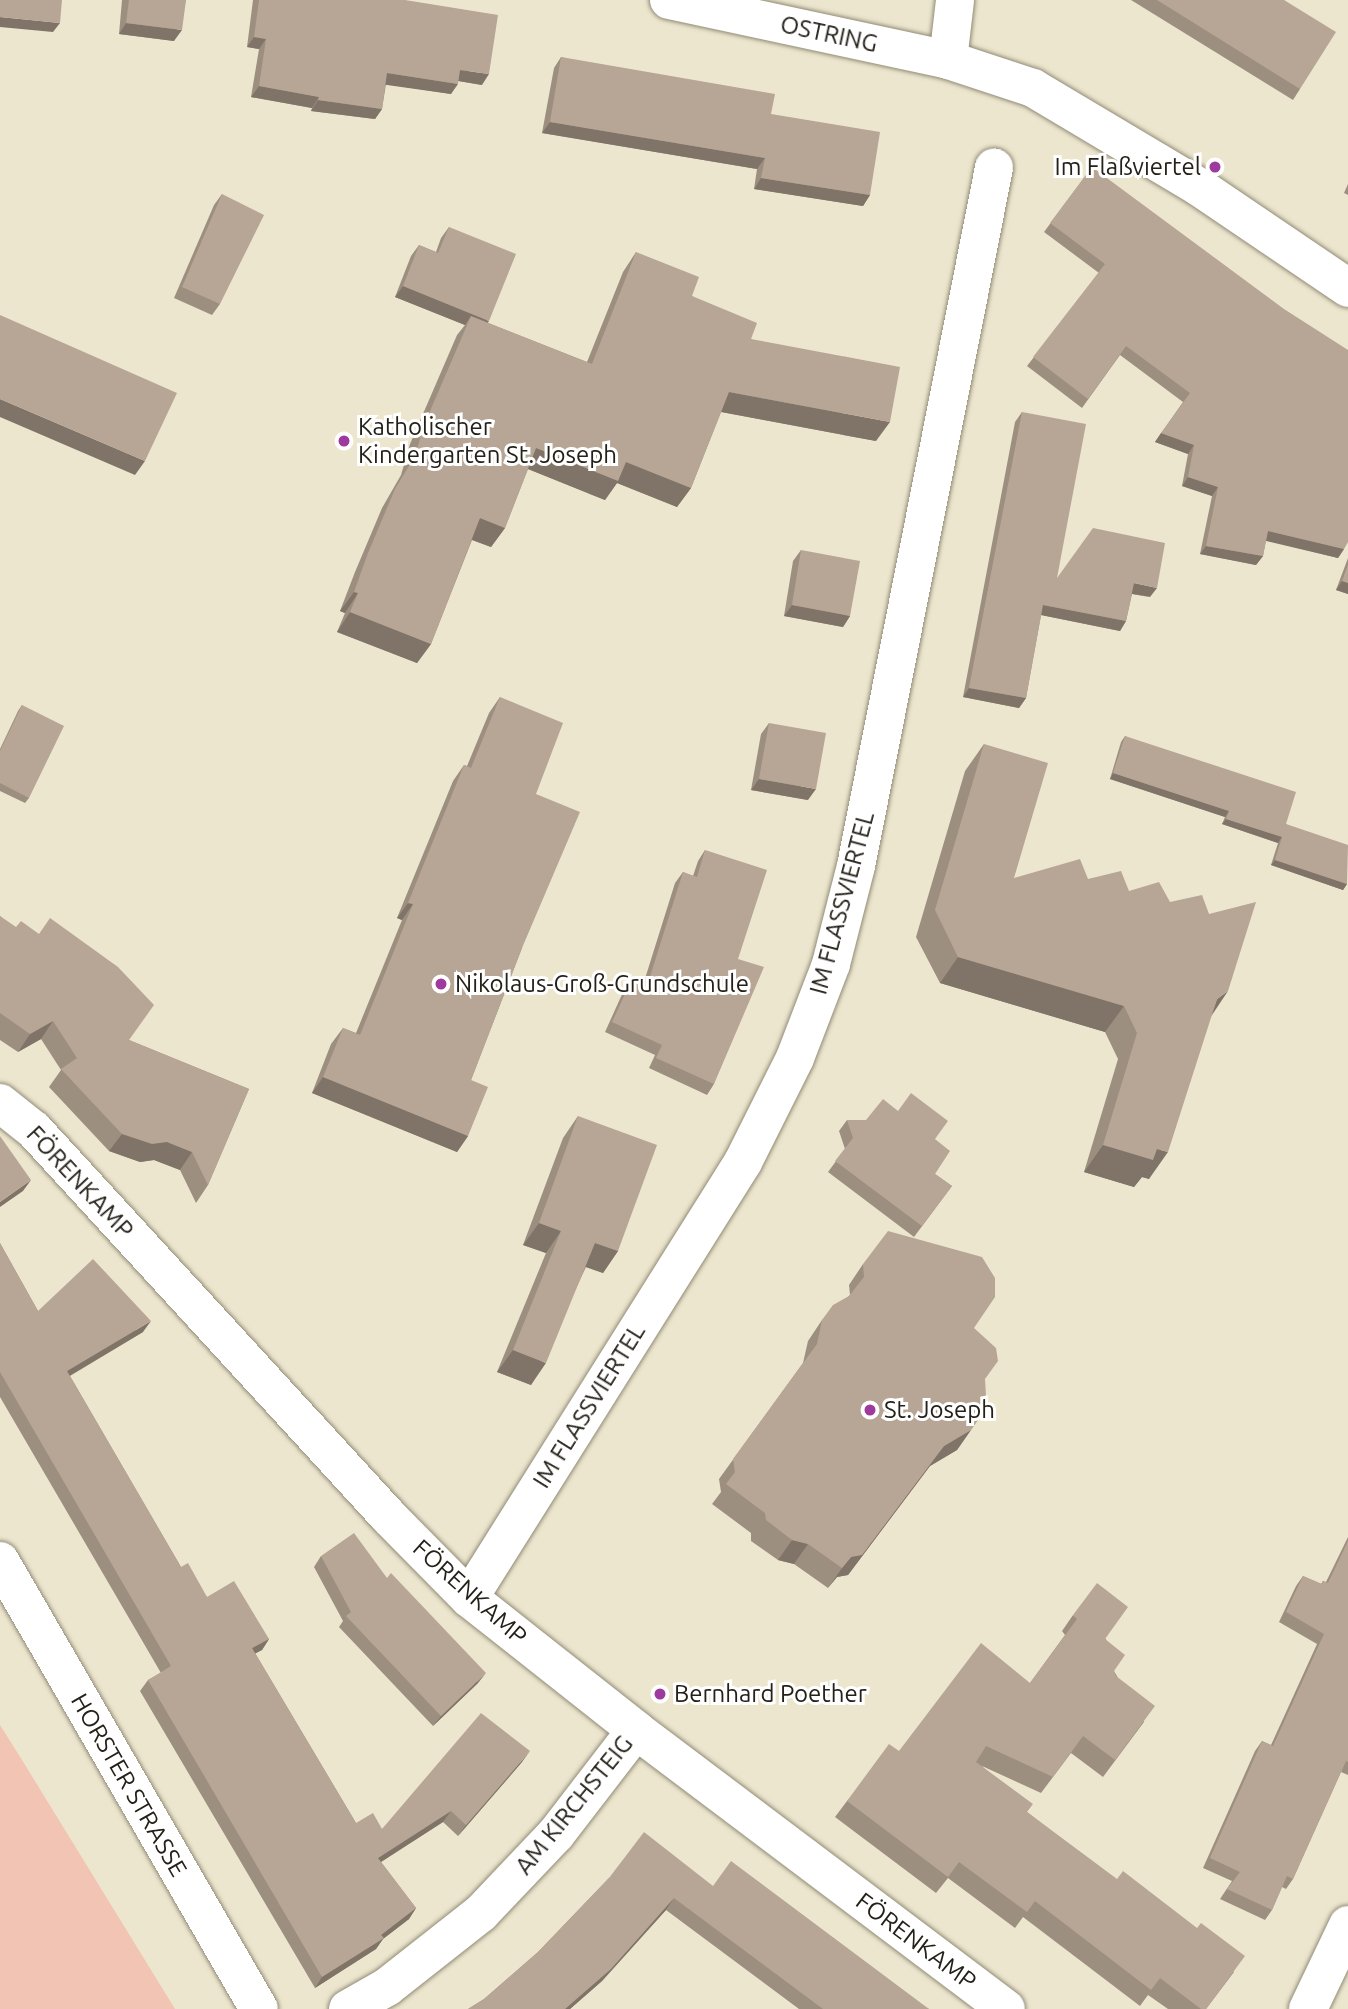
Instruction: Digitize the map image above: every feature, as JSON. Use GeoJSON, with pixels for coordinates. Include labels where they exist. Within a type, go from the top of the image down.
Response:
{"type":"FeatureCollection","features":[{"type":"Feature","properties":{"kind":"street","name":"OSTRING"},"geometry":{"type":"LineString","coordinates":[[669,0],[948,60],[1033,88],[1199,187],[1348,288]]}},
{"type":"Feature","properties":{"kind":"street"},"geometry":{"type":"LineString","coordinates":[[948,60],[955,0]]}},
{"type":"Feature","properties":{"kind":"street","name":"IM FLASSVIERTEL"},"geometry":{"type":"LineString","coordinates":[[469,1598],[743,1162],[795,1058],[831,964],[856,866],[994,168]]}},
{"type":"Feature","properties":{"kind":"street","name":"FÖRENKAMP"},"geometry":{"type":"LineString","coordinates":[[0,1103],[34,1130],[389,1517],[469,1598],[641,1733],[1006,2009]]}},
{"type":"Feature","properties":{"kind":"street","name":"HORSTER STRASSE"},"geometry":{"type":"LineString","coordinates":[[0,1561],[259,2009]]}},
{"type":"Feature","properties":{"kind":"street","name":"AM KIRCHSTEIG"},"geometry":{"type":"LineString","coordinates":[[348,2009],[387,1987],[481,1913],[556,1834],[641,1733]]}},
{"type":"Feature","properties":{"kind":"street"},"geometry":{"type":"LineString","coordinates":[[1308,2009],[1348,1925]]}},
{"type":"Feature","properties":{"kind":"shaded area"},"geometry":{"type":"Polygon","coordinates":[[[0,1725],[22,1760],[175,2009],[0,2009],[0,1725]]]}},
{"type":"Feature","properties":{"kind":"building"},"geometry":{"type":"Polygon","coordinates":[[[0,0],[62,0],[60,23],[0,17],[0,0]]]}},
{"type":"Feature","properties":{"kind":"building"},"geometry":{"type":"Polygon","coordinates":[[[129,0],[186,0],[182,30],[126,23],[129,0]]]}},
{"type":"Feature","properties":{"kind":"building"},"geometry":{"type":"Polygon","coordinates":[[[259,0],[405,0],[498,15],[489,74],[460,70],[458,84],[387,73],[382,109],[318,100],[319,97],[259,86],[266,39],[254,37],[259,0]]]}},
{"type":"Feature","properties":{"kind":"building"},"geometry":{"type":"Polygon","coordinates":[[[1157,0],[1284,0],[1336,32],[1300,89],[1157,0]]]}},
{"type":"Feature","properties":{"kind":"building"},"geometry":{"type":"Polygon","coordinates":[[[561,57],[775,94],[771,114],[880,132],[870,195],[761,178],[765,158],[550,122],[561,57]]]}},
{"type":"Feature","properties":{"kind":"building"},"geometry":{"type":"Polygon","coordinates":[[[1092,167],[1284,309],[1348,350],[1348,542],[1344,549],[1268,531],[1263,556],[1206,546],[1218,487],[1188,477],[1194,445],[1161,433],[1190,393],[1126,346],[1088,399],[1033,357],[1105,264],[1050,223],[1092,167]]]}},
{"type":"Feature","properties":{"kind":"building"},"geometry":{"type":"Polygon","coordinates":[[[222,194],[264,215],[220,304],[182,287],[222,194]]]}},
{"type":"Feature","properties":{"kind":"building"},"geometry":{"type":"Polygon","coordinates":[[[449,227],[516,254],[489,321],[403,286],[419,245],[438,253],[449,227]]]}},
{"type":"Feature","properties":{"kind":"building"},"geometry":{"type":"Polygon","coordinates":[[[636,252],[699,277],[692,296],[757,323],[751,339],[900,367],[890,422],[729,392],[691,488],[626,462],[618,481],[536,448],[505,528],[480,518],[431,644],[350,612],[358,593],[354,592],[368,553],[395,489],[415,456],[424,425],[471,316],[592,364],[636,252]]]}},
{"type":"Feature","properties":{"kind":"building"},"geometry":{"type":"Polygon","coordinates":[[[0,315],[177,393],[145,461],[0,399],[0,315]]]}},
{"type":"Feature","properties":{"kind":"building"},"geometry":{"type":"Polygon","coordinates":[[[1022,412],[1086,424],[1057,578],[1093,528],[1165,543],[1157,588],[1134,583],[1126,621],[1043,605],[1026,698],[969,688],[1022,412]]]}},
{"type":"Feature","properties":{"kind":"building"},"geometry":{"type":"Polygon","coordinates":[[[801,550],[860,561],[850,616],[792,605],[801,550]]]}},
{"type":"Feature","properties":{"kind":"building"},"geometry":{"type":"Polygon","coordinates":[[[1348,565],[1348,583],[1342,581],[1348,565]]]}},
{"type":"Feature","properties":{"kind":"building"},"geometry":{"type":"Polygon","coordinates":[[[500,697],[563,723],[536,794],[580,812],[522,948],[471,1080],[488,1087],[468,1136],[323,1077],[343,1028],[360,1035],[413,904],[408,903],[464,765],[471,768],[500,697]]]}},
{"type":"Feature","properties":{"kind":"building"},"geometry":{"type":"Polygon","coordinates":[[[22,705],[64,726],[29,798],[0,783],[0,751],[22,705]]]}},
{"type":"Feature","properties":{"kind":"building"},"geometry":{"type":"Polygon","coordinates":[[[769,723],[826,733],[816,789],[759,779],[769,723]]]}},
{"type":"Feature","properties":{"kind":"building"},"geometry":{"type":"Polygon","coordinates":[[[1125,736],[1296,792],[1286,824],[1348,845],[1347,884],[1275,860],[1282,837],[1226,819],[1229,811],[1113,773],[1125,736]]]}},
{"type":"Feature","properties":{"kind":"building"},"geometry":{"type":"Polygon","coordinates":[[[984,744],[1048,763],[1014,878],[1080,859],[1088,879],[1121,871],[1129,891],[1159,882],[1170,902],[1202,895],[1209,914],[1256,902],[1228,991],[1217,999],[1168,1152],[1157,1149],[1153,1160],[1103,1145],[1137,1033],[1124,1006],[958,957],[935,910],[984,744]]]}},
{"type":"Feature","properties":{"kind":"building"},"geometry":{"type":"Polygon","coordinates":[[[705,850],[767,870],[738,959],[764,967],[714,1084],[656,1058],[662,1045],[612,1022],[632,979],[647,986],[683,872],[697,877],[705,850]]]}},
{"type":"Feature","properties":{"kind":"building"},"geometry":{"type":"Polygon","coordinates":[[[0,916],[16,927],[21,921],[39,934],[50,918],[118,967],[154,1005],[129,1040],[249,1089],[208,1185],[192,1152],[167,1142],[152,1144],[122,1134],[61,1069],[77,1058],[53,1021],[30,1034],[0,1013],[0,916]]]}},
{"type":"Feature","properties":{"kind":"building"},"geometry":{"type":"Polygon","coordinates":[[[911,1093],[948,1121],[935,1139],[950,1151],[935,1174],[952,1186],[922,1226],[835,1161],[853,1138],[847,1120],[866,1120],[883,1099],[898,1111],[911,1093]]]}},
{"type":"Feature","properties":{"kind":"building"},"geometry":{"type":"Polygon","coordinates":[[[578,1116],[657,1145],[618,1251],[595,1243],[546,1363],[513,1350],[561,1231],[539,1223],[578,1116]]]}},
{"type":"Feature","properties":{"kind":"building"},"geometry":{"type":"Polygon","coordinates":[[[0,1136],[31,1180],[0,1202],[0,1136]]]}},
{"type":"Feature","properties":{"kind":"building","name":"St. Joseph"},"geometry":{"type":"Polygon","coordinates":[[[888,1231],[982,1257],[995,1278],[995,1297],[974,1328],[996,1348],[998,1361],[985,1379],[986,1396],[982,1414],[971,1430],[944,1446],[862,1555],[851,1557],[842,1568],[808,1544],[792,1540],[766,1520],[765,1513],[726,1484],[735,1472],[733,1459],[817,1344],[822,1320],[833,1305],[849,1296],[864,1277],[863,1264],[888,1231]]]}},
{"type":"Feature","properties":{"kind":"building"},"geometry":{"type":"Polygon","coordinates":[[[0,1243],[38,1311],[93,1259],[151,1321],[67,1371],[181,1567],[188,1563],[207,1597],[234,1581],[269,1639],[252,1648],[356,1823],[373,1813],[382,1829],[481,1713],[530,1751],[466,1825],[451,1811],[378,1858],[416,1908],[381,1935],[384,1938],[322,1977],[148,1680],[171,1666],[0,1372],[0,1243]]]}},
{"type":"Feature","properties":{"kind":"building"},"geometry":{"type":"Polygon","coordinates":[[[354,1533],[387,1578],[391,1573],[486,1673],[441,1716],[346,1616],[351,1612],[321,1556],[354,1533]]]}},
{"type":"Feature","properties":{"kind":"building"},"geometry":{"type":"Polygon","coordinates":[[[1348,1541],[1348,1762],[1346,1761],[1293,1879],[1287,1876],[1272,1910],[1227,1889],[1240,1872],[1210,1858],[1262,1741],[1273,1746],[1324,1634],[1286,1612],[1303,1576],[1322,1584],[1323,1581],[1328,1583],[1348,1541]]]}},
{"type":"Feature","properties":{"kind":"building"},"geometry":{"type":"Polygon","coordinates":[[[1097,1583],[1128,1607],[1105,1639],[1125,1655],[1114,1671],[1116,1676],[1155,1706],[1115,1760],[1083,1736],[1053,1777],[986,1746],[976,1762],[1033,1804],[1027,1812],[1117,1879],[1123,1871],[1197,1928],[1201,1923],[1245,1956],[1206,2009],[1201,2009],[1160,1978],[1151,1990],[1035,1901],[1027,1912],[959,1862],[948,1877],[847,1801],[889,1744],[899,1751],[981,1643],[1030,1683],[1077,1619],[1073,1615],[1097,1583]]]}},
{"type":"Feature","properties":{"kind":"building"},"geometry":{"type":"Polygon","coordinates":[[[644,1832],[713,1886],[731,1861],[929,2009],[823,2009],[674,1898],[611,1969],[565,2009],[468,2009],[484,1999],[538,1952],[609,1878],[644,1832]]]}},
{"type":"Feature","properties":{"kind":"place","name":"Im Flaßviertel"},"geometry":{"type":"Point","coordinates":[1215,167]}},
{"type":"Feature","properties":{"kind":"place","name":"Katholischer Kindergarten St. Joseph"},"geometry":{"type":"Point","coordinates":[344,441]}},
{"type":"Feature","properties":{"kind":"place","name":"Nikolaus-Groß-Grundschule"},"geometry":{"type":"Point","coordinates":[441,984]}},
{"type":"Feature","properties":{"kind":"place","name":"St. Joseph"},"geometry":{"type":"Point","coordinates":[870,1410]}},
{"type":"Feature","properties":{"kind":"place","name":"Bernhard Poether"},"geometry":{"type":"Point","coordinates":[660,1694]}}]}
